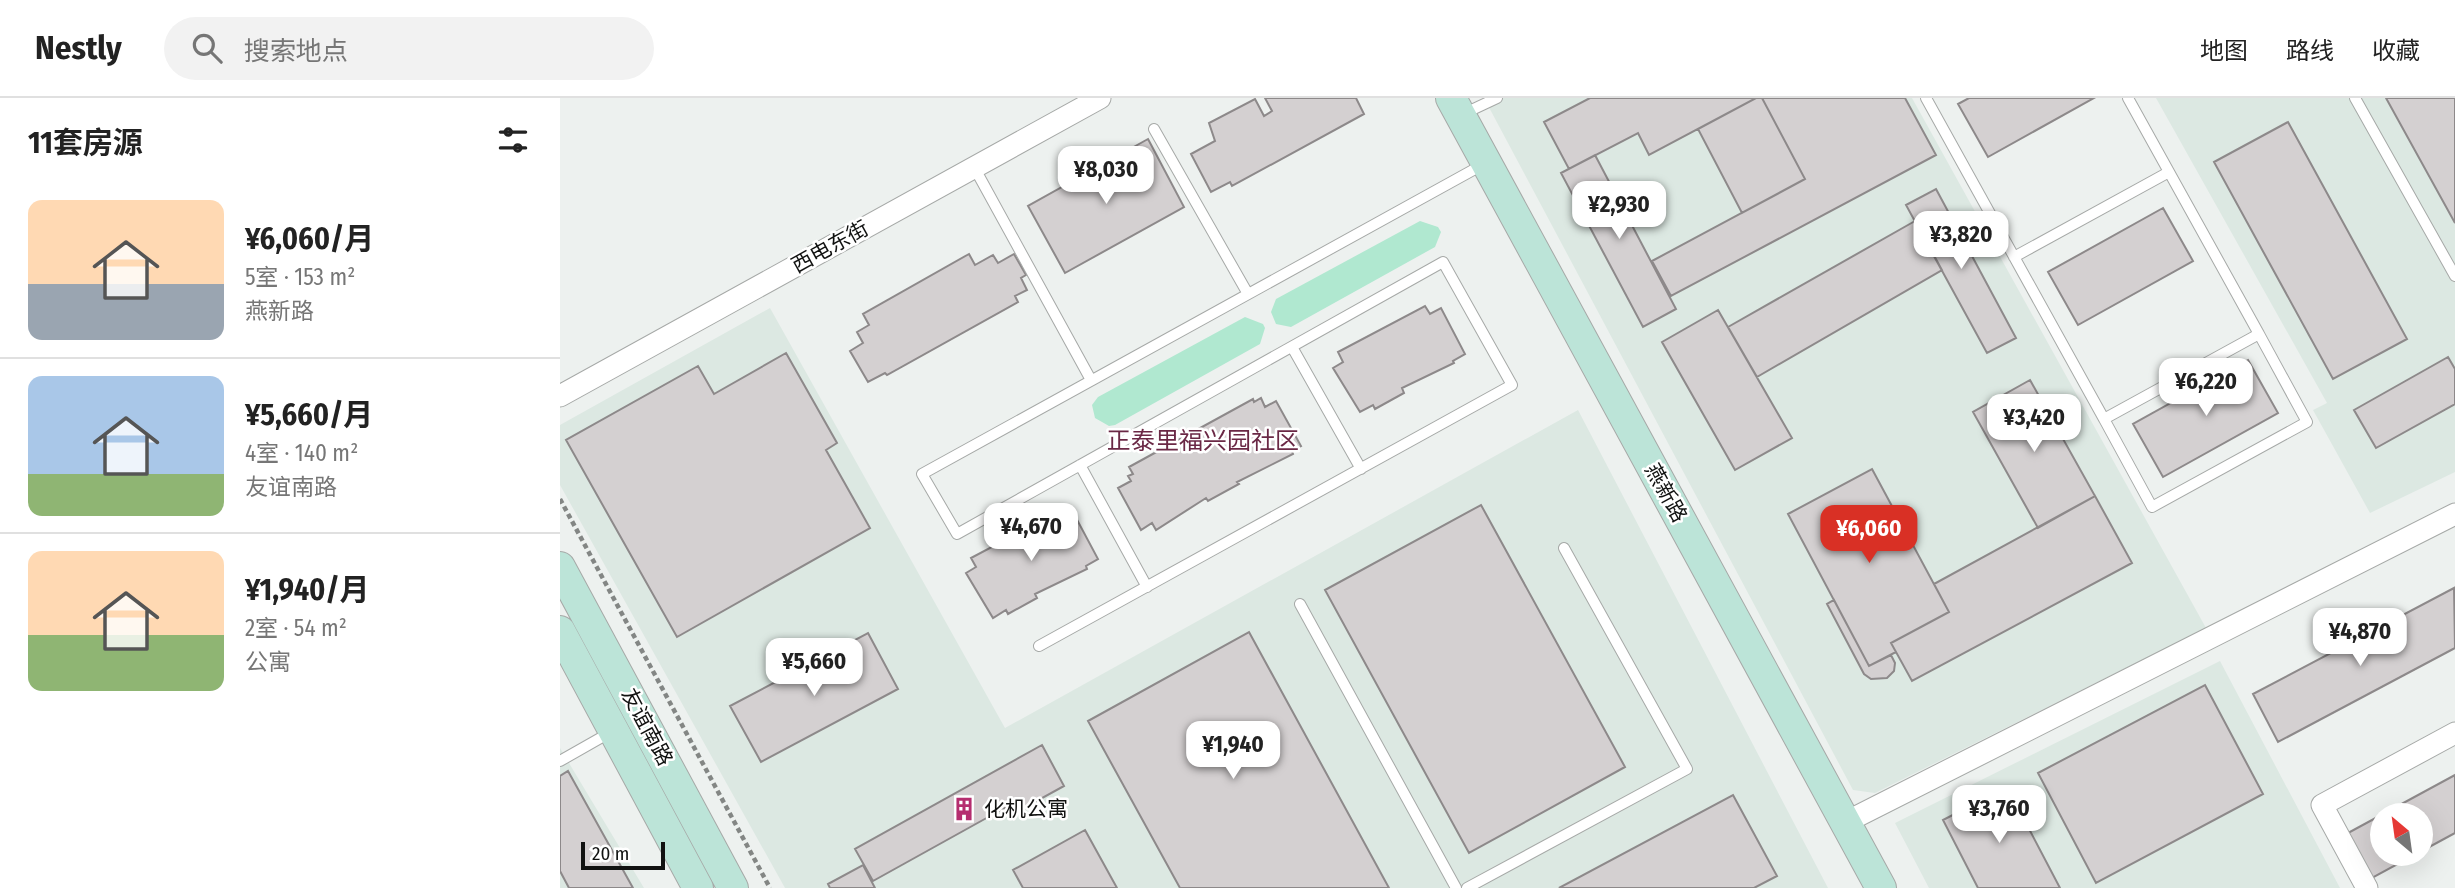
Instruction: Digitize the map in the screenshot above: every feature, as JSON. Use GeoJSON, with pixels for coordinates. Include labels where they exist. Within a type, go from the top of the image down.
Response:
{"type":"FeatureCollection","features":[{"type":"Feature","properties":{"kind":"street","name":"西电东街"},"geometry":{"type":"LineString","coordinates":[[560,396],[1100,98]]}},
{"type":"Feature","properties":{"kind":"street","name":"燕新路"},"geometry":{"type":"LineString","coordinates":[[1456,107],[1881,888]]}},
{"type":"Feature","properties":{"kind":"street"},"geometry":{"type":"LineString","coordinates":[[1846,822],[2455,514]]}},
{"type":"Feature","properties":{"kind":"street","name":"友谊南路"},"geometry":{"type":"LineString","coordinates":[[560,567],[733,888]]}},
{"type":"Feature","properties":{"kind":"street","name":"友谊南路"},"geometry":{"type":"LineString","coordinates":[[560,631],[698,888]]}},
{"type":"Feature","properties":{"kind":"street"},"geometry":{"type":"LineString","coordinates":[[2367,888],[2322,805],[2455,733]]}},
{"type":"Feature","properties":{"kind":"lane"},"geometry":{"type":"LineString","coordinates":[[1456,107],[1497,98]]}},
{"type":"Feature","properties":{"kind":"lane"},"geometry":{"type":"LineString","coordinates":[[1927,98],[2152,507],[2307,422],[2128,98]]}},
{"type":"Feature","properties":{"kind":"lane"},"geometry":{"type":"LineString","coordinates":[[2355,98],[2455,276]]}},
{"type":"Feature","properties":{"kind":"lane"},"geometry":{"type":"LineString","coordinates":[[1154,129],[1248,294]]}},
{"type":"Feature","properties":{"kind":"lane"},"geometry":{"type":"LineString","coordinates":[[1039,646],[1512,385],[1444,262],[957,534],[922,474],[1487,163]]}},
{"type":"Feature","properties":{"kind":"lane"},"geometry":{"type":"LineString","coordinates":[[974,167],[1091,380]]}},
{"type":"Feature","properties":{"kind":"lane"},"geometry":{"type":"LineString","coordinates":[[2014,257],[2169,172]]}},
{"type":"Feature","properties":{"kind":"lane"},"geometry":{"type":"LineString","coordinates":[[2104,419],[2259,334]]}},
{"type":"Feature","properties":{"kind":"lane"},"geometry":{"type":"LineString","coordinates":[[1292,347],[1361,469]]}},
{"type":"Feature","properties":{"kind":"lane"},"geometry":{"type":"LineString","coordinates":[[1080,465],[1147,587]]}},
{"type":"Feature","properties":{"kind":"lane"},"geometry":{"type":"LineString","coordinates":[[1467,888],[1686,769],[1564,548]]}},
{"type":"Feature","properties":{"kind":"lane"},"geometry":{"type":"LineString","coordinates":[[1300,604],[1456,888]]}},
{"type":"Feature","properties":{"kind":"lane"},"geometry":{"type":"LineString","coordinates":[[560,761],[614,731]]}},
{"type":"Feature","properties":{"kind":"path"},"geometry":{"type":"LineString","coordinates":[[560,499],[770,888]]}},
{"type":"Feature","properties":{"kind":"shaded area"},"geometry":{"type":"Polygon","coordinates":[[[1484,98],[1912,98],[2206,628],[1875,793],[1853,790],[1484,98]]]}},
{"type":"Feature","properties":{"kind":"shaded area"},"geometry":{"type":"Polygon","coordinates":[[[2156,98],[2455,98],[2455,472],[2370,513],[2313,410],[2327,403],[2156,98]]]}},
{"type":"Feature","properties":{"kind":"shaded area"},"geometry":{"type":"Polygon","coordinates":[[[770,308],[1005,728],[1578,410],[1828,888],[785,888],[560,485],[560,425],[770,308]]]}},
{"type":"Feature","properties":{"kind":"shaded area"},"geometry":{"type":"Polygon","coordinates":[[[2220,661],[2340,888],[1929,888],[1895,823],[2220,661]]]}},
{"type":"Feature","properties":{"kind":"shaded area"},"geometry":{"type":"Polygon","coordinates":[[[560,748],[644,888],[560,888],[560,748]]]}},
{"type":"Feature","properties":{"kind":"green space"},"geometry":{"type":"Polygon","coordinates":[[[1420,221],[1438,227],[1441,232],[1435,247],[1291,327],[1276,324],[1271,312],[1276,299],[1420,221]]]}},
{"type":"Feature","properties":{"kind":"green space"},"geometry":{"type":"Polygon","coordinates":[[[1245,317],[1263,324],[1265,328],[1260,344],[1115,425],[1109,426],[1095,418],[1092,405],[1098,397],[1245,317]]]}},
{"type":"Feature","properties":{"kind":"building"},"geometry":{"type":"Polygon","coordinates":[[[1265,98],[1356,98],[1364,114],[1232,186],[1230,182],[1211,192],[1191,154],[1215,141],[1209,123],[1255,99],[1264,116],[1272,111],[1265,98]]]}},
{"type":"Feature","properties":{"kind":"building"},"geometry":{"type":"Polygon","coordinates":[[[1590,98],[1756,98],[1649,155],[1638,133],[1569,169],[1544,122],[1590,98]]]}},
{"type":"Feature","properties":{"kind":"building"},"geometry":{"type":"Polygon","coordinates":[[[1756,98],[1762,98],[1805,179],[1742,213],[1698,129],[1756,98]]]}},
{"type":"Feature","properties":{"kind":"building"},"geometry":{"type":"Polygon","coordinates":[[[1762,98],[1905,98],[1936,155],[1671,296],[1652,261],[1805,179],[1762,98]]]}},
{"type":"Feature","properties":{"kind":"building"},"geometry":{"type":"Polygon","coordinates":[[[1969,98],[2094,98],[1988,157],[1958,104],[1969,98]]]}},
{"type":"Feature","properties":{"kind":"building"},"geometry":{"type":"Polygon","coordinates":[[[2386,98],[2455,98],[2455,223],[2386,98]]]}},
{"type":"Feature","properties":{"kind":"building"},"geometry":{"type":"Polygon","coordinates":[[[2288,122],[2407,339],[2333,379],[2214,162],[2288,122]]]}},
{"type":"Feature","properties":{"kind":"building"},"geometry":{"type":"Polygon","coordinates":[[[1148,139],[1184,207],[1065,273],[1028,206],[1148,139]]]}},
{"type":"Feature","properties":{"kind":"building"},"geometry":{"type":"Polygon","coordinates":[[[1595,155],[1676,309],[1643,327],[1561,173],[1595,155]]]}},
{"type":"Feature","properties":{"kind":"building"},"geometry":{"type":"Polygon","coordinates":[[[1936,189],[2016,338],[1987,353],[1906,205],[1936,189]]]}},
{"type":"Feature","properties":{"kind":"building"},"geometry":{"type":"Polygon","coordinates":[[[2163,208],[2193,261],[2078,325],[2048,272],[2163,208]]]}},
{"type":"Feature","properties":{"kind":"building"},"geometry":{"type":"Polygon","coordinates":[[[1915,221],[1942,270],[1757,377],[1728,327],[1915,221]]]}},
{"type":"Feature","properties":{"kind":"building"},"geometry":{"type":"Polygon","coordinates":[[[969,254],[975,265],[993,255],[998,263],[1014,254],[1026,275],[1021,278],[1027,290],[1015,296],[1018,302],[887,375],[885,373],[868,382],[850,351],[863,343],[857,332],[869,325],[863,314],[969,254]]]}},
{"type":"Feature","properties":{"kind":"building"},"geometry":{"type":"Polygon","coordinates":[[[1425,306],[1430,314],[1441,308],[1465,354],[1453,361],[1454,363],[1402,388],[1404,393],[1375,409],[1373,405],[1360,412],[1333,368],[1343,362],[1338,352],[1425,306]]]}},
{"type":"Feature","properties":{"kind":"building"},"geometry":{"type":"Polygon","coordinates":[[[1718,310],[1792,438],[1735,470],[1662,342],[1718,310]]]}},
{"type":"Feature","properties":{"kind":"building"},"geometry":{"type":"Polygon","coordinates":[[[786,353],[837,443],[826,450],[870,528],[677,637],[566,440],[698,366],[714,394],[786,353]]]}},
{"type":"Feature","properties":{"kind":"building"},"geometry":{"type":"Polygon","coordinates":[[[2448,357],[2455,369],[2455,404],[2376,448],[2354,410],[2448,357]]]}},
{"type":"Feature","properties":{"kind":"building"},"geometry":{"type":"Polygon","coordinates":[[[2248,360],[2278,413],[2163,477],[2133,424],[2248,360]]]}},
{"type":"Feature","properties":{"kind":"building"},"geometry":{"type":"Polygon","coordinates":[[[2030,380],[2095,496],[2038,528],[1973,412],[2030,380]]]}},
{"type":"Feature","properties":{"kind":"building"},"geometry":{"type":"Polygon","coordinates":[[[1261,398],[1265,407],[1276,401],[1301,446],[1292,451],[1293,454],[1237,482],[1239,484],[1208,501],[1206,498],[1156,530],[1152,523],[1141,530],[1118,488],[1131,481],[1128,476],[1133,474],[1129,467],[1253,399],[1254,402],[1261,398]]]}},
{"type":"Feature","properties":{"kind":"building"},"geometry":{"type":"Polygon","coordinates":[[[1872,469],[1949,612],[1891,643],[1896,652],[1869,666],[1788,514],[1872,469]]]}},
{"type":"Feature","properties":{"kind":"building"},"geometry":{"type":"Polygon","coordinates":[[[2095,496],[2132,563],[1912,681],[1891,643],[1949,612],[1934,584],[2095,496]]]}},
{"type":"Feature","properties":{"kind":"building"},"geometry":{"type":"Polygon","coordinates":[[[1481,505],[1625,767],[1469,853],[1325,590],[1481,505]]]}},
{"type":"Feature","properties":{"kind":"building"},"geometry":{"type":"Polygon","coordinates":[[[1058,512],[1062,520],[1074,514],[1098,559],[1086,566],[1087,569],[1035,594],[1037,598],[1008,614],[1006,610],[993,618],[966,573],[976,567],[971,558],[1058,512]]]}},
{"type":"Feature","properties":{"kind":"building"},"geometry":{"type":"Polygon","coordinates":[[[2454,588],[2455,648],[2278,742],[2253,694],[2454,588]]]}},
{"type":"Feature","properties":{"kind":"building"},"geometry":{"type":"Polygon","coordinates":[[[1834,600],[1869,666],[1891,655],[1895,663],[1894,671],[1887,678],[1871,679],[1864,674],[1827,604],[1834,600]]]}},
{"type":"Feature","properties":{"kind":"building"},"geometry":{"type":"Polygon","coordinates":[[[1249,632],[1389,888],[1180,888],[1088,721],[1249,632]]]}},
{"type":"Feature","properties":{"kind":"building"},"geometry":{"type":"Polygon","coordinates":[[[868,633],[898,689],[761,762],[730,706],[868,633]]]}},
{"type":"Feature","properties":{"kind":"building"},"geometry":{"type":"Polygon","coordinates":[[[2205,685],[2263,794],[2096,883],[2038,773],[2205,685]]]}},
{"type":"Feature","properties":{"kind":"building","name":"化机公寓"},"geometry":{"type":"Polygon","coordinates":[[[1042,745],[1064,786],[1015,813],[1010,805],[873,881],[855,849],[1042,745]]]}},
{"type":"Feature","properties":{"kind":"building"},"geometry":{"type":"Polygon","coordinates":[[[568,771],[633,888],[569,888],[560,871],[560,776],[568,771]]]}},
{"type":"Feature","properties":{"kind":"building"},"geometry":{"type":"Polygon","coordinates":[[[2455,775],[2455,833],[2433,845],[2433,803],[2403,803],[2455,775]]]}},
{"type":"Feature","properties":{"kind":"building"},"geometry":{"type":"Polygon","coordinates":[[[2007,787],[2060,888],[1978,888],[1943,820],[2007,787]]]}},
{"type":"Feature","properties":{"kind":"building"},"geometry":{"type":"Polygon","coordinates":[[[1733,795],[1777,876],[1754,888],[1559,888],[1733,795]]]}},
{"type":"Feature","properties":{"kind":"building"},"geometry":{"type":"Polygon","coordinates":[[[2370,821],[2370,866],[2394,866],[2372,878],[2348,833],[2370,821]]]}},
{"type":"Feature","properties":{"kind":"building"},"geometry":{"type":"Polygon","coordinates":[[[1085,830],[1117,888],[1023,888],[1013,870],[1085,830]]]}},
{"type":"Feature","properties":{"kind":"building"},"geometry":{"type":"Polygon","coordinates":[[[863,865],[875,888],[830,888],[828,884],[863,865]]]}},
{"type":"Feature","properties":{"kind":"place","name":"化机公寓"},"geometry":{"type":"Point","coordinates":[964,809]}},
{"type":"Feature","properties":{"kind":"district","name":"正泰里福兴园社区"},"geometry":{"type":"Point","coordinates":[1203,441]}}]}
